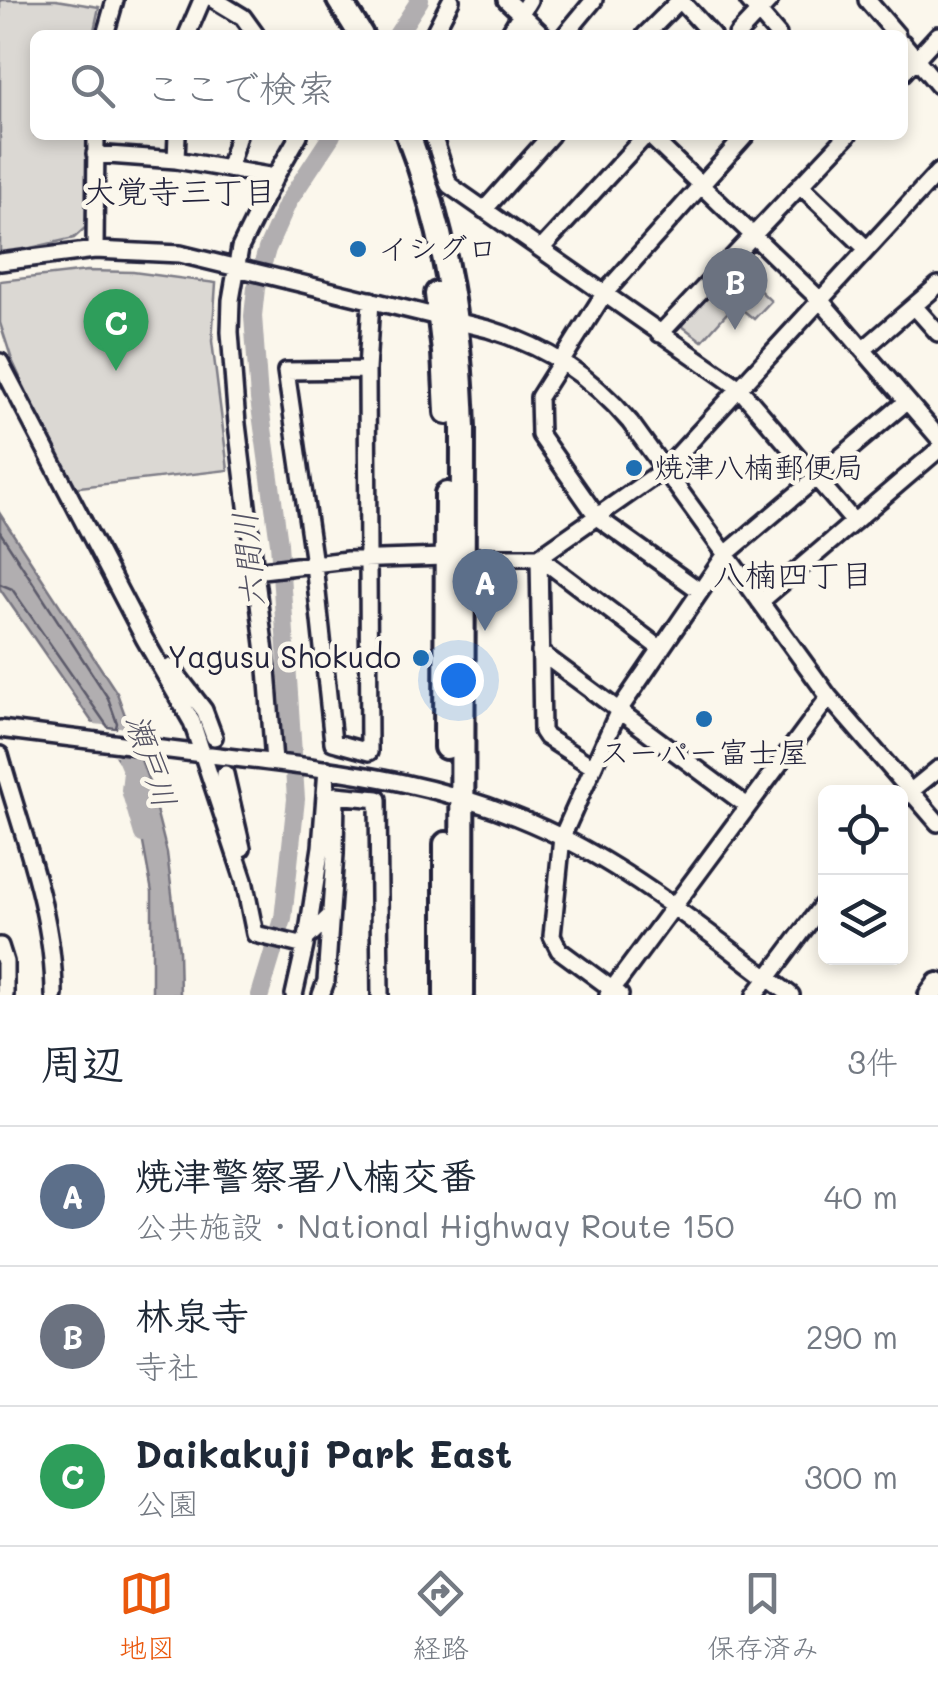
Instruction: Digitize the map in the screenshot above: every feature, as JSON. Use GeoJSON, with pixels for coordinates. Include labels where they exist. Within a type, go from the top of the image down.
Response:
{"type":"FeatureCollection","features":[{"type":"Feature","properties":{"kind":"highway"},"geometry":{"type":"LineString","coordinates":[[323,0],[342,30]]}},
{"type":"Feature","properties":{"kind":"highway"},"geometry":{"type":"LineString","coordinates":[[338,0],[358,30]]}},
{"type":"Feature","properties":{"kind":"highway"},"geometry":{"type":"LineString","coordinates":[[396,140],[449,319]]}},
{"type":"Feature","properties":{"kind":"highway"},"geometry":{"type":"LineString","coordinates":[[410,140],[435,213],[463,429],[454,557],[454,795],[462,995]]}},
{"type":"Feature","properties":{"kind":"highway"},"geometry":{"type":"LineString","coordinates":[[446,995],[454,795]]}},
{"type":"Feature","properties":{"kind":"main road"},"geometry":{"type":"LineString","coordinates":[[930,995],[938,984]]}},
{"type":"Feature","properties":{"kind":"street"},"geometry":{"type":"LineString","coordinates":[[106,30],[115,0]]}},
{"type":"Feature","properties":{"kind":"street"},"geometry":{"type":"LineString","coordinates":[[189,30],[202,0]]}},
{"type":"Feature","properties":{"kind":"street"},"geometry":{"type":"LineString","coordinates":[[215,0],[242,17],[252,30]]}},
{"type":"Feature","properties":{"kind":"street"},"geometry":{"type":"LineString","coordinates":[[242,17],[254,0]]}},
{"type":"Feature","properties":{"kind":"street"},"geometry":{"type":"LineString","coordinates":[[436,30],[451,0]]}},
{"type":"Feature","properties":{"kind":"street"},"geometry":{"type":"LineString","coordinates":[[506,0],[525,7],[541,30]]}},
{"type":"Feature","properties":{"kind":"street"},"geometry":{"type":"LineString","coordinates":[[569,30],[594,0]]}},
{"type":"Feature","properties":{"kind":"street"},"geometry":{"type":"LineString","coordinates":[[650,30],[680,0],[707,30]]}},
{"type":"Feature","properties":{"kind":"street"},"geometry":{"type":"LineString","coordinates":[[867,0],[892,30]]}},
{"type":"Feature","properties":{"kind":"street"},"geometry":{"type":"LineString","coordinates":[[741,30],[759,4],[775,30]]}},
{"type":"Feature","properties":{"kind":"street"},"geometry":{"type":"LineString","coordinates":[[511,30],[525,7]]}},
{"type":"Feature","properties":{"kind":"street"},"geometry":{"type":"LineString","coordinates":[[908,67],[938,35]]}},
{"type":"Feature","properties":{"kind":"street"},"geometry":{"type":"LineString","coordinates":[[908,49],[938,84]]}},
{"type":"Feature","properties":{"kind":"street"},"geometry":{"type":"LineString","coordinates":[[95,250],[96,140]]}},
{"type":"Feature","properties":{"kind":"street"},"geometry":{"type":"LineString","coordinates":[[176,160],[177,140]]}},
{"type":"Feature","properties":{"kind":"street"},"geometry":{"type":"LineString","coordinates":[[229,166],[237,140]]}},
{"type":"Feature","properties":{"kind":"street"},"geometry":{"type":"LineString","coordinates":[[276,763],[230,332],[248,226],[296,140]]}},
{"type":"Feature","properties":{"kind":"street"},"geometry":{"type":"LineString","coordinates":[[440,140],[448,185],[738,387],[854,522]]}},
{"type":"Feature","properties":{"kind":"street"},"geometry":{"type":"LineString","coordinates":[[484,210],[547,140]]}},
{"type":"Feature","properties":{"kind":"street"},"geometry":{"type":"LineString","coordinates":[[541,248],[642,140]]}},
{"type":"Feature","properties":{"kind":"street"},"geometry":{"type":"LineString","coordinates":[[653,140],[820,300],[938,437]]}},
{"type":"Feature","properties":{"kind":"street"},"geometry":{"type":"LineString","coordinates":[[700,591],[598,518],[540,436],[539,397],[604,294],[741,140]]}},
{"type":"Feature","properties":{"kind":"street"},"geometry":{"type":"LineString","coordinates":[[660,334],[843,140]]}},
{"type":"Feature","properties":{"kind":"street"},"geometry":{"type":"LineString","coordinates":[[95,154],[229,166],[274,178]]}},
{"type":"Feature","properties":{"kind":"street"},"geometry":{"type":"LineString","coordinates":[[256,571],[368,559],[540,557],[666,468],[938,172]]}},
{"type":"Feature","properties":{"kind":"street"},"geometry":{"type":"LineString","coordinates":[[800,185],[867,249]]}},
{"type":"Feature","properties":{"kind":"street"},"geometry":{"type":"LineString","coordinates":[[0,262],[95,250],[163,252],[449,319],[517,338],[562,360],[611,400],[666,468],[828,697],[897,785]]}},
{"type":"Feature","properties":{"kind":"street"},"geometry":{"type":"LineString","coordinates":[[864,349],[938,285]]}},
{"type":"Feature","properties":{"kind":"street"},"geometry":{"type":"LineString","coordinates":[[367,370],[286,371],[333,742],[369,752],[370,300]]}},
{"type":"Feature","properties":{"kind":"street"},"geometry":{"type":"LineString","coordinates":[[914,306],[938,333]]}},
{"type":"Feature","properties":{"kind":"street"},"geometry":{"type":"LineString","coordinates":[[0,362],[184,706],[244,880],[258,935],[304,944]]}},
{"type":"Feature","properties":{"kind":"street"},"geometry":{"type":"LineString","coordinates":[[828,697],[672,907],[614,993],[559,950],[553,941],[562,838],[619,710],[726,554],[906,401]]}},
{"type":"Feature","properties":{"kind":"street"},"geometry":{"type":"LineString","coordinates":[[760,602],[938,450]]}},
{"type":"Feature","properties":{"kind":"street"},"geometry":{"type":"LineString","coordinates":[[540,557],[661,649]]}},
{"type":"Feature","properties":{"kind":"street"},"geometry":{"type":"LineString","coordinates":[[540,557],[542,731],[593,766]]}},
{"type":"Feature","properties":{"kind":"street"},"geometry":{"type":"LineString","coordinates":[[153,652],[168,662],[204,710],[214,737]]}},
{"type":"Feature","properties":{"kind":"street"},"geometry":{"type":"LineString","coordinates":[[540,652],[746,805]]}},
{"type":"Feature","properties":{"kind":"street"},"geometry":{"type":"LineString","coordinates":[[0,730],[390,778],[454,795],[562,838],[640,884],[791,995]]}},
{"type":"Feature","properties":{"kind":"street"},"geometry":{"type":"LineString","coordinates":[[0,755],[44,906],[54,962],[54,995]]}},
{"type":"Feature","properties":{"kind":"street"},"geometry":{"type":"LineString","coordinates":[[908,793],[938,768]]}},
{"type":"Feature","properties":{"kind":"street"},"geometry":{"type":"LineString","coordinates":[[294,995],[322,847],[326,769]]}},
{"type":"Feature","properties":{"kind":"street"},"geometry":{"type":"LineString","coordinates":[[225,774],[245,859],[244,880]]}},
{"type":"Feature","properties":{"kind":"street"},"geometry":{"type":"LineString","coordinates":[[321,995],[326,981],[336,796],[378,799],[380,995]]}},
{"type":"Feature","properties":{"kind":"street"},"geometry":{"type":"LineString","coordinates":[[908,798],[938,824]]}},
{"type":"Feature","properties":{"kind":"street"},"geometry":{"type":"LineString","coordinates":[[755,995],[818,911]]}},
{"type":"Feature","properties":{"kind":"street"},"geometry":{"type":"LineString","coordinates":[[304,944],[329,917]]}},
{"type":"Feature","properties":{"kind":"street"},"geometry":{"type":"LineString","coordinates":[[2,956],[5,995]]}},
{"type":"Feature","properties":{"kind":"shaded area"},"geometry":{"type":"Polygon","coordinates":[[[0,0],[56,0],[99,7],[94,30],[30,30],[30,140],[87,140],[86,227],[74,238],[0,255],[0,0]]]}},
{"type":"Feature","properties":{"kind":"shaded area"},"geometry":{"type":"Polygon","coordinates":[[[732,264],[771,301],[754,319],[735,304],[702,341],[678,323],[732,264]]]}},
{"type":"Feature","properties":{"kind":"shaded area"},"geometry":{"type":"Polygon","coordinates":[[[87,271],[133,272],[216,283],[212,341],[228,470],[71,488],[12,360],[0,323],[0,281],[87,271]]]}},
{"type":"Feature","properties":{"kind":"water"},"geometry":{"type":"Polygon","coordinates":[[[0,514],[117,693],[149,782],[167,853],[179,951],[180,995],[152,995],[152,892],[131,778],[0,589],[0,514]]]}},
{"type":"Feature","properties":{"kind":"pier"},"geometry":{"type":"Polygon","coordinates":[[[87,723],[135,729],[146,759],[109,755],[87,723]]]}},
{"type":"Feature","properties":{"kind":"waterway","name":"六間川"},"geometry":{"type":"LineString","coordinates":[[400,30],[420,0]]}},
{"type":"Feature","properties":{"kind":"waterway","name":"六間川"},"geometry":{"type":"LineString","coordinates":[[260,995],[283,919],[296,799],[279,543],[259,399],[253,316],[267,249],[288,202],[329,140]]}},
{"type":"Feature","properties":{"kind":"waterway","name":"瀬戸川"},"geometry":{"type":"LineString","coordinates":[[126,758],[132,772],[130,790],[143,834]]}},
{"type":"Feature","properties":{"kind":"place","name":"イシグロ"},"geometry":{"type":"Point","coordinates":[358,249]}},
{"type":"Feature","properties":{"kind":"place","name":"林泉寺"},"geometry":{"type":"Point","coordinates":[735,330]}},
{"type":"Feature","properties":{"kind":"place","name":"Daikakuji Park East"},"geometry":{"type":"Point","coordinates":[116,371]}},
{"type":"Feature","properties":{"kind":"place","name":"焼津八楠郵便局"},"geometry":{"type":"Point","coordinates":[634,468]}},
{"type":"Feature","properties":{"kind":"place","name":"焼津警察署八楠交番"},"geometry":{"type":"Point","coordinates":[485,631]}},
{"type":"Feature","properties":{"kind":"place","name":"Yagusu Shokudo"},"geometry":{"type":"Point","coordinates":[421,658]}},
{"type":"Feature","properties":{"kind":"place","name":"スーパー富士屋"},"geometry":{"type":"Point","coordinates":[704,719]}},
{"type":"Feature","properties":{"kind":"district","name":"大覚寺三丁目"},"geometry":{"type":"Point","coordinates":[180,192]}},
{"type":"Feature","properties":{"kind":"district","name":"八楠四丁目"},"geometry":{"type":"Point","coordinates":[793,575]}}]}
